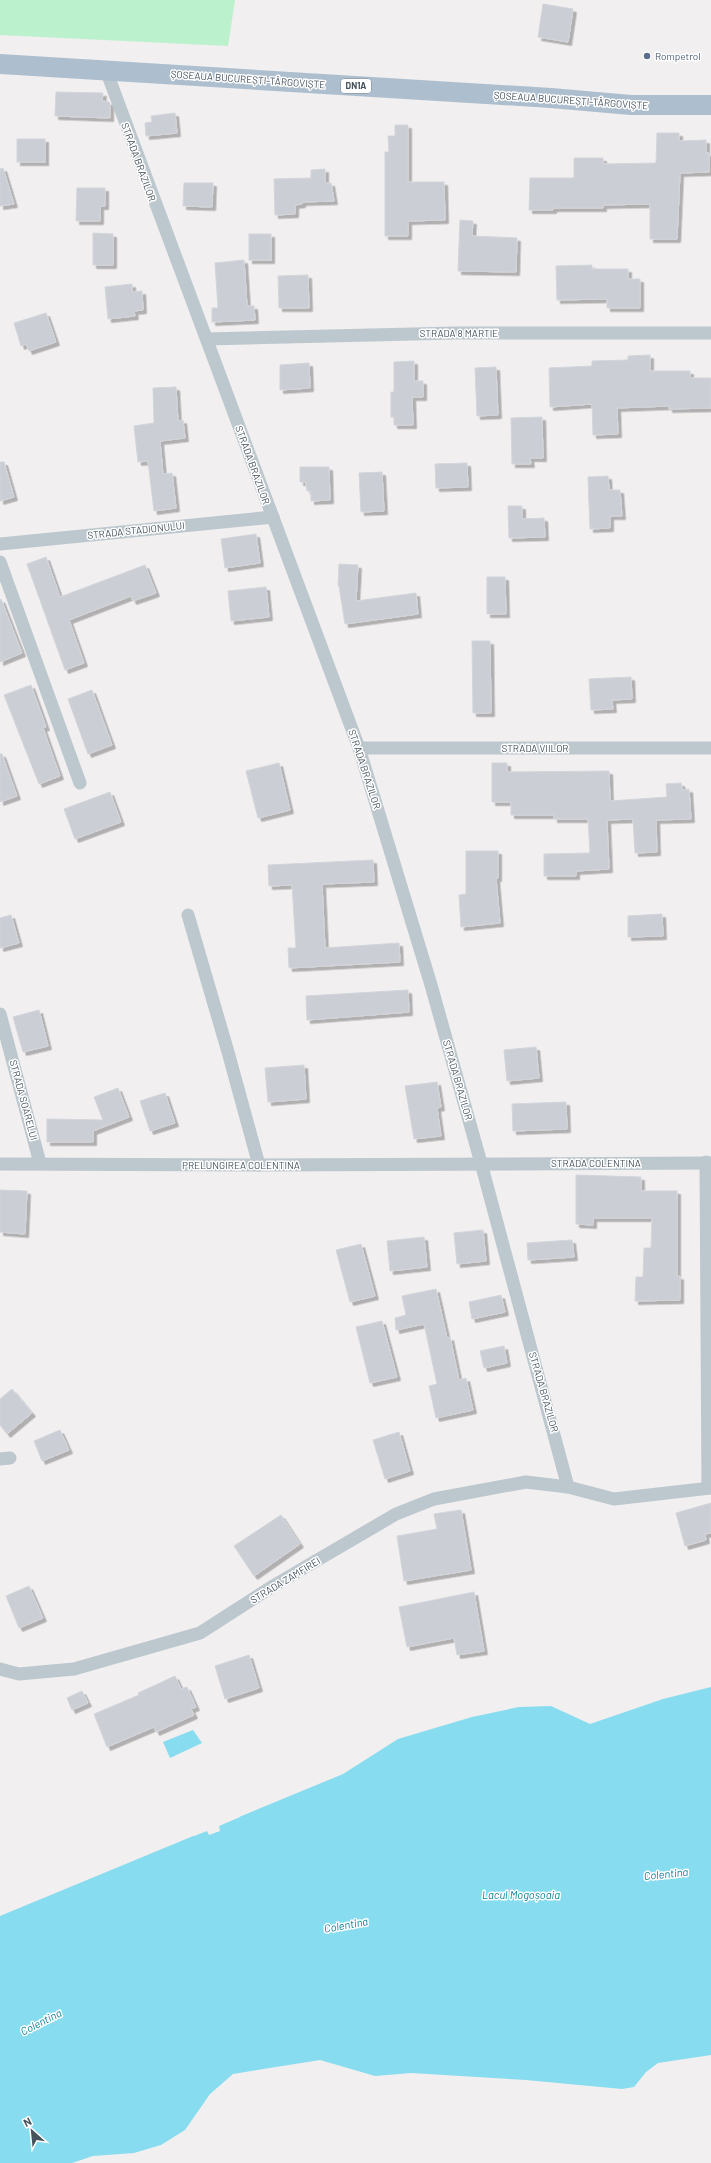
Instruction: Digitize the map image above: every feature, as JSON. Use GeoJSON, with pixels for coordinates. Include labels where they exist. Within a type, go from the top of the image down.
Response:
{"type":"FeatureCollection","features":[{"type":"Feature","properties":{"kind":"main road","name":"ȘOSEAUA BUCUREȘTI-TÂRGOVIȘTE"},"geometry":{"type":"LineString","coordinates":[[0,64],[551,98],[631,105],[711,105]]}},
{"type":"Feature","properties":{"kind":"street","name":"STRADA BRAZILOR"},"geometry":{"type":"LineString","coordinates":[[106,70],[359,748],[431,985],[481,1163],[568,1487]]}},
{"type":"Feature","properties":{"kind":"street","name":"STRADA 8 MARTIE"},"geometry":{"type":"LineString","coordinates":[[207,339],[456,333],[711,333]]}},
{"type":"Feature","properties":{"kind":"street","name":"STRADA STADIONULUI"},"geometry":{"type":"LineString","coordinates":[[0,544],[273,517]]}},
{"type":"Feature","properties":{"kind":"street"},"geometry":{"type":"LineString","coordinates":[[0,562],[80,783]]}},
{"type":"Feature","properties":{"kind":"street","name":"STRADA VIILOR"},"geometry":{"type":"LineString","coordinates":[[359,748],[711,748]]}},
{"type":"Feature","properties":{"kind":"street"},"geometry":{"type":"LineString","coordinates":[[188,915],[228,1052],[258,1165]]}},
{"type":"Feature","properties":{"kind":"street","name":"STRADA SOARELUI"},"geometry":{"type":"LineString","coordinates":[[0,1014],[40,1163]]}},
{"type":"Feature","properties":{"kind":"street"},"geometry":{"type":"LineString","coordinates":[[709,1162],[709,1488]]}},
{"type":"Feature","properties":{"kind":"street","name":"STRADA COLENTINA"},"geometry":{"type":"LineString","coordinates":[[481,1163],[709,1162]]}},
{"type":"Feature","properties":{"kind":"street","name":"PRELUNGIREA COLENTINA"},"geometry":{"type":"LineString","coordinates":[[0,1164],[258,1165],[481,1163]]}},
{"type":"Feature","properties":{"kind":"street","name":"STRADA ZAMFIREI"},"geometry":{"type":"LineString","coordinates":[[0,1669],[19,1674],[74,1669],[200,1633],[273,1586],[396,1514],[434,1499],[526,1482],[568,1487],[614,1499],[709,1488]]}},
{"type":"Feature","properties":{"kind":"green space"},"geometry":{"type":"Polygon","coordinates":[[[0,0],[235,0],[228,46],[0,35],[0,0]]]}},
{"type":"Feature","properties":{"kind":"water","name":"Lacul Mogoșoaia"},"geometry":{"type":"Polygon","coordinates":[[[711,1687],[711,2055],[658,2063],[646,2072],[634,2087],[622,2089],[526,2080],[411,2073],[375,2076],[320,2060],[233,2074],[210,2094],[185,2130],[161,2145],[134,2153],[93,2156],[72,2163],[0,2163],[0,1916],[343,1774],[398,1739],[472,1717],[519,1707],[551,1706],[590,1724],[663,1699],[711,1687]]]}},
{"type":"Feature","properties":{"kind":"water"},"geometry":{"type":"Polygon","coordinates":[[[193,1730],[202,1743],[170,1758],[163,1742],[193,1730]]]}},
{"type":"Feature","properties":{"kind":"pier"},"geometry":{"type":"Polygon","coordinates":[[[239,1815],[240,1817],[219,1826],[220,1831],[209,1835],[207,1831],[194,1836],[193,1834],[239,1815]]]}},
{"type":"Feature","properties":{"kind":"building"},"geometry":{"type":"Polygon","coordinates":[[[543,4],[573,9],[568,42],[538,37],[543,4]]]}},
{"type":"Feature","properties":{"kind":"building"},"geometry":{"type":"Polygon","coordinates":[[[56,92],[103,93],[102,101],[109,102],[110,104],[110,118],[55,116],[56,92]]]}},
{"type":"Feature","properties":{"kind":"building"},"geometry":{"type":"Polygon","coordinates":[[[175,113],[177,133],[146,136],[145,123],[152,122],[151,116],[175,113]]]}},
{"type":"Feature","properties":{"kind":"building"},"geometry":{"type":"Polygon","coordinates":[[[395,125],[408,125],[408,182],[444,182],[445,220],[408,221],[408,236],[385,236],[385,152],[389,152],[388,136],[395,136],[395,125]]]}},
{"type":"Feature","properties":{"kind":"building"},"geometry":{"type":"Polygon","coordinates":[[[657,133],[679,133],[679,141],[706,140],[706,153],[709,153],[709,172],[680,173],[677,239],[650,239],[650,204],[603,205],[603,208],[553,208],[553,210],[529,210],[530,178],[574,178],[574,158],[603,158],[603,164],[656,163],[657,133]]]}},
{"type":"Feature","properties":{"kind":"building"},"geometry":{"type":"Polygon","coordinates":[[[17,139],[45,139],[45,162],[17,162],[17,139]]]}},
{"type":"Feature","properties":{"kind":"building"},"geometry":{"type":"Polygon","coordinates":[[[3,168],[14,204],[0,206],[0,169],[3,168]]]}},
{"type":"Feature","properties":{"kind":"building"},"geometry":{"type":"Polygon","coordinates":[[[325,169],[325,183],[331,183],[334,201],[302,202],[302,204],[295,205],[295,214],[275,215],[274,179],[311,178],[311,170],[325,169]]]}},
{"type":"Feature","properties":{"kind":"building"},"geometry":{"type":"Polygon","coordinates":[[[184,183],[213,183],[212,207],[183,206],[184,183]]]}},
{"type":"Feature","properties":{"kind":"building"},"geometry":{"type":"Polygon","coordinates":[[[77,188],[105,188],[105,206],[100,206],[100,221],[76,221],[77,188]]]}},
{"type":"Feature","properties":{"kind":"building"},"geometry":{"type":"Polygon","coordinates":[[[460,220],[473,221],[472,236],[517,238],[516,272],[458,271],[460,220]]]}},
{"type":"Feature","properties":{"kind":"building"},"geometry":{"type":"Polygon","coordinates":[[[93,233],[113,234],[113,265],[93,265],[93,233]]]}},
{"type":"Feature","properties":{"kind":"building"},"geometry":{"type":"Polygon","coordinates":[[[249,234],[271,234],[271,260],[249,260],[249,234]]]}},
{"type":"Feature","properties":{"kind":"building"},"geometry":{"type":"Polygon","coordinates":[[[244,260],[247,306],[254,306],[255,320],[212,322],[212,308],[218,308],[215,263],[244,260]]]}},
{"type":"Feature","properties":{"kind":"building"},"geometry":{"type":"Polygon","coordinates":[[[592,265],[592,269],[628,269],[628,279],[640,279],[640,308],[607,308],[607,299],[557,300],[556,266],[592,265]]]}},
{"type":"Feature","properties":{"kind":"building"},"geometry":{"type":"Polygon","coordinates":[[[308,275],[309,308],[279,308],[278,276],[308,275]]]}},
{"type":"Feature","properties":{"kind":"building"},"geometry":{"type":"Polygon","coordinates":[[[132,284],[132,292],[142,291],[143,310],[134,311],[135,316],[108,319],[105,287],[132,284]]]}},
{"type":"Feature","properties":{"kind":"building"},"geometry":{"type":"Polygon","coordinates":[[[46,313],[56,342],[29,351],[26,344],[21,346],[14,323],[46,313]]]}},
{"type":"Feature","properties":{"kind":"building"},"geometry":{"type":"Polygon","coordinates":[[[650,355],[650,371],[690,371],[690,378],[711,378],[711,408],[669,409],[669,406],[617,408],[618,434],[593,435],[592,404],[550,407],[549,368],[592,366],[592,361],[628,360],[628,356],[650,355]]]}},
{"type":"Feature","properties":{"kind":"building"},"geometry":{"type":"Polygon","coordinates":[[[414,361],[414,381],[423,381],[423,397],[412,397],[413,425],[394,425],[394,417],[391,417],[391,392],[394,392],[394,362],[414,361]]]}},
{"type":"Feature","properties":{"kind":"building"},"geometry":{"type":"Polygon","coordinates":[[[309,363],[310,388],[280,390],[280,365],[309,363]]]}},
{"type":"Feature","properties":{"kind":"building"},"geometry":{"type":"Polygon","coordinates":[[[496,367],[498,415],[477,416],[475,368],[496,367]]]}},
{"type":"Feature","properties":{"kind":"building"},"geometry":{"type":"Polygon","coordinates":[[[176,387],[178,421],[183,420],[185,438],[160,441],[163,474],[172,473],[176,508],[154,511],[148,461],[138,462],[134,426],[154,423],[153,388],[176,387]]]}},
{"type":"Feature","properties":{"kind":"building"},"geometry":{"type":"Polygon","coordinates":[[[542,417],[543,458],[530,458],[531,464],[512,464],[511,418],[542,417]]]}},
{"type":"Feature","properties":{"kind":"building"},"geometry":{"type":"Polygon","coordinates":[[[0,462],[4,462],[14,497],[0,501],[0,462]]]}},
{"type":"Feature","properties":{"kind":"building"},"geometry":{"type":"Polygon","coordinates":[[[467,463],[468,487],[436,488],[435,464],[467,463]]]}},
{"type":"Feature","properties":{"kind":"building"},"geometry":{"type":"Polygon","coordinates":[[[300,467],[329,467],[330,500],[311,501],[311,491],[307,491],[306,482],[300,482],[300,467]]]}},
{"type":"Feature","properties":{"kind":"building"},"geometry":{"type":"Polygon","coordinates":[[[382,472],[384,511],[361,512],[359,473],[382,472]]]}},
{"type":"Feature","properties":{"kind":"building"},"geometry":{"type":"Polygon","coordinates":[[[608,476],[609,490],[620,490],[622,516],[610,516],[610,528],[590,529],[588,477],[608,476]]]}},
{"type":"Feature","properties":{"kind":"building"},"geometry":{"type":"Polygon","coordinates":[[[508,506],[522,506],[522,519],[544,518],[545,537],[509,538],[508,506]]]}},
{"type":"Feature","properties":{"kind":"building"},"geometry":{"type":"Polygon","coordinates":[[[256,534],[260,563],[225,568],[221,539],[256,534]]]}},
{"type":"Feature","properties":{"kind":"building"},"geometry":{"type":"Polygon","coordinates":[[[46,557],[60,597],[145,565],[156,593],[133,601],[131,596],[69,620],[84,663],[65,670],[27,564],[46,557]]]}},
{"type":"Feature","properties":{"kind":"building"},"geometry":{"type":"Polygon","coordinates":[[[339,564],[358,565],[356,601],[416,593],[418,614],[345,624],[338,586],[339,564]]]}},
{"type":"Feature","properties":{"kind":"building"},"geometry":{"type":"Polygon","coordinates":[[[487,577],[505,577],[506,614],[487,614],[487,577]]]}},
{"type":"Feature","properties":{"kind":"building"},"geometry":{"type":"Polygon","coordinates":[[[266,587],[269,617],[231,621],[228,591],[266,587]]]}},
{"type":"Feature","properties":{"kind":"building"},"geometry":{"type":"Polygon","coordinates":[[[1,599],[22,653],[0,662],[0,600],[1,599]]]}},
{"type":"Feature","properties":{"kind":"building"},"geometry":{"type":"Polygon","coordinates":[[[472,641],[490,641],[491,713],[473,713],[472,641]]]}},
{"type":"Feature","properties":{"kind":"building"},"geometry":{"type":"Polygon","coordinates":[[[631,677],[632,699],[612,700],[613,709],[591,710],[589,679],[631,677]]]}},
{"type":"Feature","properties":{"kind":"building"},"geometry":{"type":"Polygon","coordinates":[[[31,685],[46,727],[43,728],[60,776],[39,784],[4,695],[31,685]]]}},
{"type":"Feature","properties":{"kind":"building"},"geometry":{"type":"Polygon","coordinates":[[[92,690],[112,745],[88,754],[68,699],[92,690]]]}},
{"type":"Feature","properties":{"kind":"building"},"geometry":{"type":"Polygon","coordinates":[[[0,754],[2,754],[17,796],[0,802],[0,754]]]}},
{"type":"Feature","properties":{"kind":"building"},"geometry":{"type":"Polygon","coordinates":[[[279,763],[290,810],[258,818],[246,771],[279,763]]]}},
{"type":"Feature","properties":{"kind":"building"},"geometry":{"type":"Polygon","coordinates":[[[492,763],[507,763],[507,772],[609,771],[610,801],[667,797],[666,784],[681,783],[682,790],[689,789],[691,819],[656,820],[657,852],[635,853],[633,819],[607,820],[609,869],[576,871],[576,876],[544,876],[544,854],[590,853],[588,819],[554,819],[554,815],[511,815],[511,802],[492,802],[492,763]]]}},
{"type":"Feature","properties":{"kind":"building"},"geometry":{"type":"Polygon","coordinates":[[[110,792],[121,822],[75,839],[64,809],[110,792]]]}},
{"type":"Feature","properties":{"kind":"building"},"geometry":{"type":"Polygon","coordinates":[[[466,851],[498,851],[498,878],[496,878],[500,923],[461,927],[459,895],[466,894],[466,851]]]}},
{"type":"Feature","properties":{"kind":"building"},"geometry":{"type":"Polygon","coordinates":[[[373,860],[374,882],[322,884],[325,948],[399,943],[400,962],[289,968],[288,948],[296,948],[292,885],[269,886],[268,865],[373,860]]]}},
{"type":"Feature","properties":{"kind":"building"},"geometry":{"type":"Polygon","coordinates":[[[662,914],[663,936],[628,937],[628,916],[662,914]]]}},
{"type":"Feature","properties":{"kind":"building"},"geometry":{"type":"Polygon","coordinates":[[[11,915],[19,943],[0,948],[0,918],[11,915]]]}},
{"type":"Feature","properties":{"kind":"building"},"geometry":{"type":"Polygon","coordinates":[[[408,990],[409,1012],[307,1020],[306,996],[408,990]]]}},
{"type":"Feature","properties":{"kind":"building"},"geometry":{"type":"Polygon","coordinates":[[[39,1010],[48,1046],[23,1052],[13,1017],[39,1010]]]}},
{"type":"Feature","properties":{"kind":"building"},"geometry":{"type":"Polygon","coordinates":[[[536,1047],[539,1078],[507,1081],[504,1050],[536,1047]]]}},
{"type":"Feature","properties":{"kind":"building"},"geometry":{"type":"Polygon","coordinates":[[[304,1065],[306,1099],[268,1102],[265,1068],[304,1065]]]}},
{"type":"Feature","properties":{"kind":"building"},"geometry":{"type":"Polygon","coordinates":[[[437,1082],[441,1107],[437,1108],[441,1136],[414,1139],[405,1086],[437,1082]]]}},
{"type":"Feature","properties":{"kind":"building"},"geometry":{"type":"Polygon","coordinates":[[[118,1088],[129,1117],[93,1131],[93,1142],[47,1142],[47,1119],[103,1120],[94,1097],[118,1088]]]}},
{"type":"Feature","properties":{"kind":"building"},"geometry":{"type":"Polygon","coordinates":[[[165,1093],[175,1123],[150,1131],[140,1101],[165,1093]]]}},
{"type":"Feature","properties":{"kind":"building"},"geometry":{"type":"Polygon","coordinates":[[[566,1102],[567,1129],[513,1131],[512,1104],[566,1102]]]}},
{"type":"Feature","properties":{"kind":"building"},"geometry":{"type":"Polygon","coordinates":[[[576,1175],[641,1177],[641,1191],[677,1191],[677,1277],[680,1276],[680,1300],[635,1301],[636,1277],[643,1277],[644,1248],[651,1248],[652,1218],[593,1218],[593,1225],[576,1224],[576,1175]]]}},
{"type":"Feature","properties":{"kind":"building"},"geometry":{"type":"Polygon","coordinates":[[[0,1190],[27,1191],[25,1234],[0,1232],[0,1190]]]}},
{"type":"Feature","properties":{"kind":"building"},"geometry":{"type":"Polygon","coordinates":[[[483,1230],[486,1261],[457,1264],[454,1233],[483,1230]]]}},
{"type":"Feature","properties":{"kind":"building"},"geometry":{"type":"Polygon","coordinates":[[[424,1237],[427,1267],[390,1271],[387,1241],[424,1237]]]}},
{"type":"Feature","properties":{"kind":"building"},"geometry":{"type":"Polygon","coordinates":[[[572,1240],[574,1257],[528,1260],[527,1243],[572,1240]]]}},
{"type":"Feature","properties":{"kind":"building"},"geometry":{"type":"Polygon","coordinates":[[[361,1244],[375,1296],[350,1302],[336,1250],[361,1244]]]}},
{"type":"Feature","properties":{"kind":"building"},"geometry":{"type":"Polygon","coordinates":[[[436,1289],[447,1338],[450,1337],[459,1380],[466,1378],[473,1410],[436,1418],[429,1386],[437,1384],[424,1324],[396,1330],[395,1318],[406,1315],[402,1296],[436,1289]]]}},
{"type":"Feature","properties":{"kind":"building"},"geometry":{"type":"Polygon","coordinates":[[[501,1295],[505,1312],[472,1319],[469,1302],[501,1295]]]}},
{"type":"Feature","properties":{"kind":"building"},"geometry":{"type":"Polygon","coordinates":[[[382,1321],[397,1377],[370,1383],[356,1327],[382,1321]]]}},
{"type":"Feature","properties":{"kind":"building"},"geometry":{"type":"Polygon","coordinates":[[[504,1346],[507,1363],[484,1368],[480,1351],[504,1346]]]}},
{"type":"Feature","properties":{"kind":"building"},"geometry":{"type":"Polygon","coordinates":[[[12,1389],[32,1413],[7,1434],[0,1425],[0,1399],[12,1389]]]}},
{"type":"Feature","properties":{"kind":"building"},"geometry":{"type":"Polygon","coordinates":[[[60,1430],[69,1450],[42,1461],[34,1441],[60,1430]]]}},
{"type":"Feature","properties":{"kind":"building"},"geometry":{"type":"Polygon","coordinates":[[[399,1432],[410,1471],[385,1479],[373,1440],[399,1432]]]}},
{"type":"Feature","properties":{"kind":"building"},"geometry":{"type":"Polygon","coordinates":[[[711,1503],[711,1533],[705,1534],[706,1540],[685,1546],[676,1513],[711,1503]]]}},
{"type":"Feature","properties":{"kind":"building"},"geometry":{"type":"Polygon","coordinates":[[[461,1510],[471,1570],[404,1581],[397,1536],[437,1529],[434,1514],[461,1510]]]}},
{"type":"Feature","properties":{"kind":"building"},"geometry":{"type":"Polygon","coordinates":[[[281,1515],[300,1544],[254,1576],[234,1546],[281,1515]]]}},
{"type":"Feature","properties":{"kind":"building"},"geometry":{"type":"Polygon","coordinates":[[[29,1586],[43,1618],[19,1628],[6,1596],[29,1586]]]}},
{"type":"Feature","properties":{"kind":"building"},"geometry":{"type":"Polygon","coordinates":[[[474,1592],[484,1651],[457,1655],[454,1638],[407,1647],[399,1607],[474,1592]]]}},
{"type":"Feature","properties":{"kind":"building"},"geometry":{"type":"Polygon","coordinates":[[[249,1655],[259,1688],[225,1699],[215,1666],[249,1655]]]}},
{"type":"Feature","properties":{"kind":"building"},"geometry":{"type":"Polygon","coordinates":[[[175,1676],[181,1689],[187,1687],[196,1707],[191,1709],[194,1715],[156,1732],[154,1727],[107,1747],[94,1714],[139,1695],[138,1693],[175,1676]]]}},
{"type":"Feature","properties":{"kind":"building"},"geometry":{"type":"Polygon","coordinates":[[[82,1691],[88,1703],[72,1710],[67,1698],[82,1691]]]}},
{"type":"Feature","properties":{"kind":"place","name":"Rompetrol"},"geometry":{"type":"Point","coordinates":[647,56]}},
{"type":"Feature","properties":{"kind":"water label","name":"Colentina"},"geometry":{"type":"Point","coordinates":[666,1874]}},
{"type":"Feature","properties":{"kind":"water label","name":"Colentina"},"geometry":{"type":"Point","coordinates":[346,1925]}},
{"type":"Feature","properties":{"kind":"water label","name":"Colentina"},"geometry":{"type":"Point","coordinates":[41,2022]}}]}
